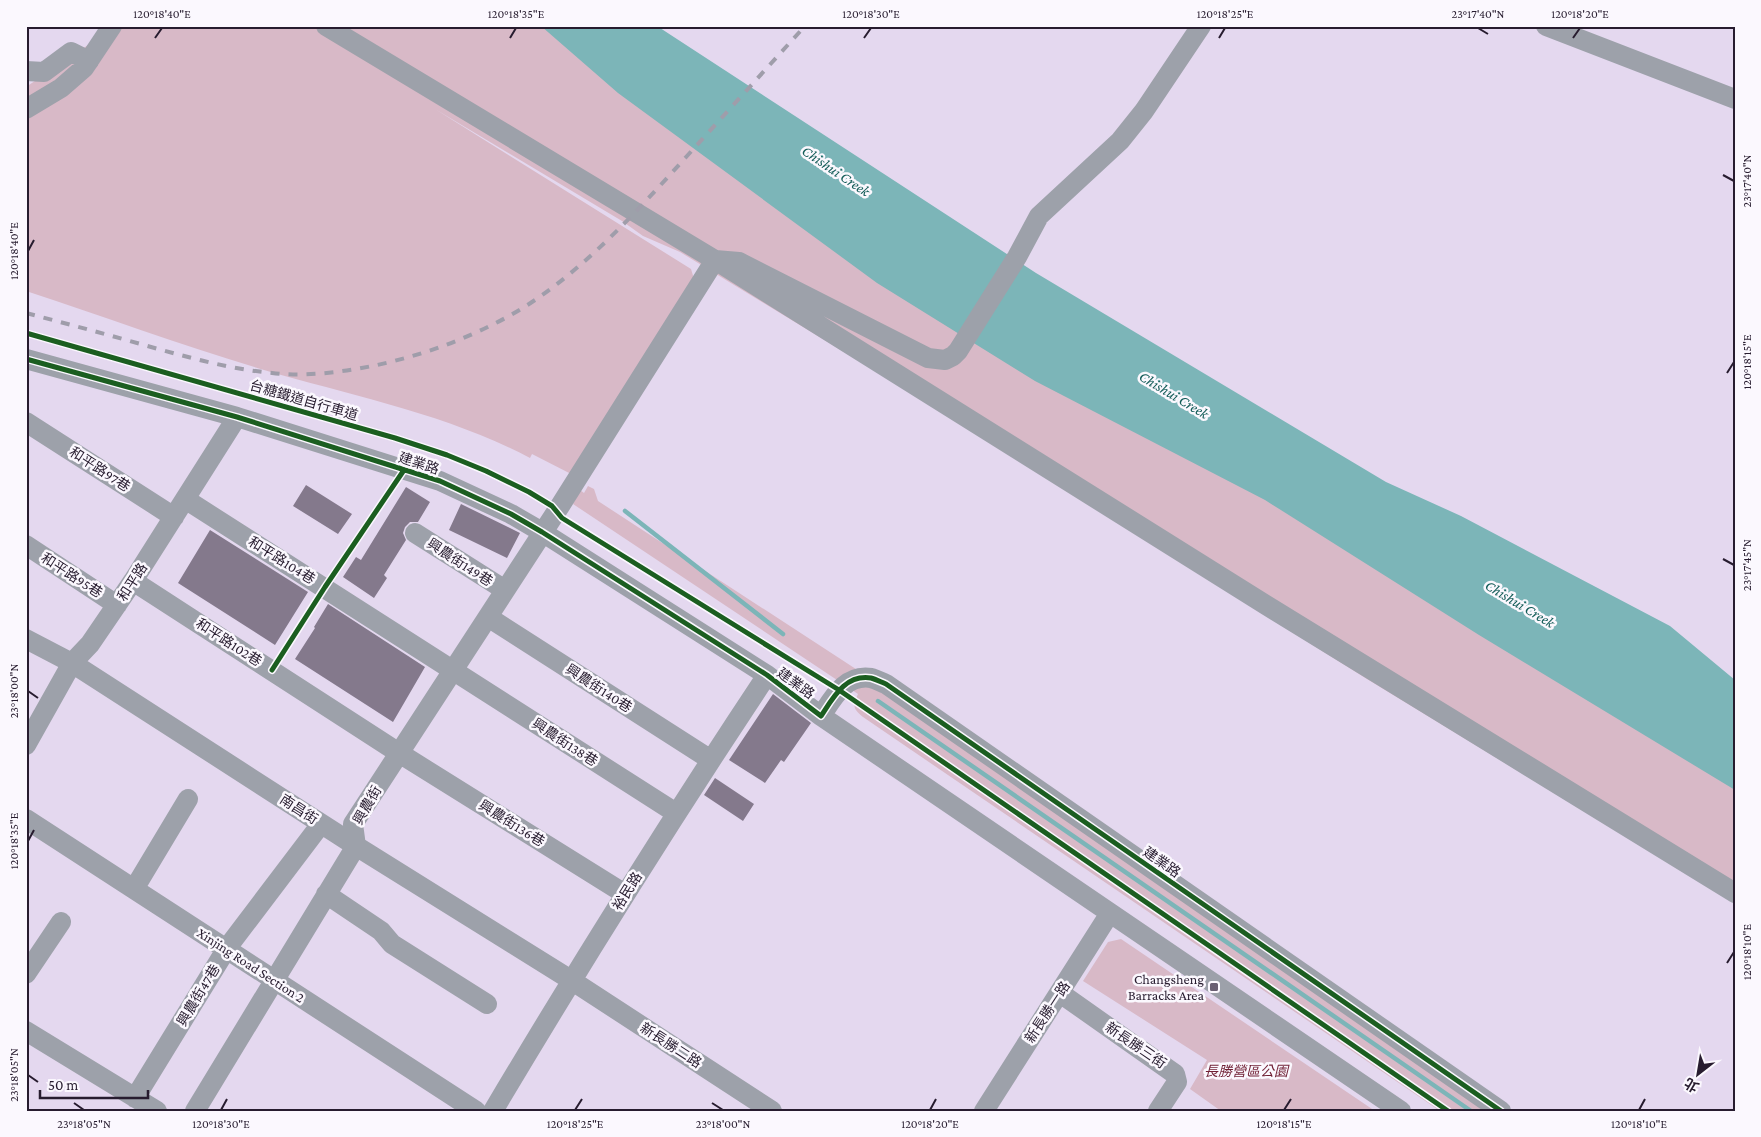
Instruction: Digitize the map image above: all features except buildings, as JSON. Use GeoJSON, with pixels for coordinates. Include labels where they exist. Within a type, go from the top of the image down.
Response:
{"type":"FeatureCollection","features":[{"type":"Feature","properties":{"kind":"street"},"geometry":{"type":"LineString","coordinates":[[26,109],[61,88],[84,68],[112,26]]}},
{"type":"Feature","properties":{"kind":"street"},"geometry":{"type":"LineString","coordinates":[[326,26],[715,260],[1266,605],[1735,893]]}},
{"type":"Feature","properties":{"kind":"street"},"geometry":{"type":"LineString","coordinates":[[715,260],[739,262],[928,358],[945,360],[953,356],[977,322],[1017,258],[1039,216],[1120,141],[1144,111],[1201,26]]}},
{"type":"Feature","properties":{"kind":"street"},"geometry":{"type":"LineString","coordinates":[[1546,26],[1735,99]]}},
{"type":"Feature","properties":{"kind":"street"},"geometry":{"type":"LineString","coordinates":[[26,71],[44,72],[71,52],[89,61]]}},
{"type":"Feature","properties":{"kind":"street","name":"興農街"},"geometry":{"type":"LineString","coordinates":[[195,1111],[356,846],[353,824],[565,498],[715,260]]}},
{"type":"Feature","properties":{"kind":"street","name":"建業路"},"geometry":{"type":"LineString","coordinates":[[26,359],[237,417],[440,482],[512,514],[767,675],[822,716],[1402,1111]]}},
{"type":"Feature","properties":{"kind":"street","name":"和平路"},"geometry":{"type":"LineString","coordinates":[[26,745],[72,663],[90,644],[117,605],[237,417]]}},
{"type":"Feature","properties":{"kind":"street","name":"和平路97巷"},"geometry":{"type":"LineString","coordinates":[[26,422],[174,517]]}},
{"type":"Feature","properties":{"kind":"street","name":"和平路104巷"},"geometry":{"type":"LineString","coordinates":[[185,499],[453,671]]}},
{"type":"Feature","properties":{"kind":"street","name":"興農街149巷"},"geometry":{"type":"LineString","coordinates":[[416,533],[505,590]]}},
{"type":"Feature","properties":{"kind":"street","name":"和平路95巷"},"geometry":{"type":"LineString","coordinates":[[26,545],[117,605]]}},
{"type":"Feature","properties":{"kind":"street","name":"和平路102巷"},"geometry":{"type":"LineString","coordinates":[[133,581],[400,753]]}},
{"type":"Feature","properties":{"kind":"street","name":"興農街140巷"},"geometry":{"type":"LineString","coordinates":[[488,617],[711,760]]}},
{"type":"Feature","properties":{"kind":"street","name":"南昌街"},"geometry":{"type":"LineString","coordinates":[[26,639],[72,663],[320,824],[571,980]]}},
{"type":"Feature","properties":{"kind":"street","name":"興農街138巷"},"geometry":{"type":"LineString","coordinates":[[453,671],[676,813]]}},
{"type":"Feature","properties":{"kind":"street","name":"裕民路"},"geometry":{"type":"LineString","coordinates":[[493,1111],[625,894],[767,675]]}},
{"type":"Feature","properties":{"kind":"street","name":"建業路"},"geometry":{"type":"LineString","coordinates":[[822,716],[839,690],[846,684],[862,678],[871,678],[886,684],[1501,1111]]}},
{"type":"Feature","properties":{"kind":"street","name":"興農街136巷"},"geometry":{"type":"LineString","coordinates":[[400,753],[625,894]]}},
{"type":"Feature","properties":{"kind":"street"},"geometry":{"type":"LineString","coordinates":[[134,888],[188,799]]}},
{"type":"Feature","properties":{"kind":"street","name":"Xinjing Road Section 2"},"geometry":{"type":"LineString","coordinates":[[26,819],[476,1111]]}},
{"type":"Feature","properties":{"kind":"street","name":"興農街47巷"},"geometry":{"type":"LineString","coordinates":[[146,1106],[227,948],[320,824]]}},
{"type":"Feature","properties":{"kind":"street"},"geometry":{"type":"LineString","coordinates":[[326,894],[380,931],[392,944],[487,1004]]}},
{"type":"Feature","properties":{"kind":"street","name":"新長勝一路"},"geometry":{"type":"LineString","coordinates":[[984,1111],[1110,913]]}},
{"type":"Feature","properties":{"kind":"street"},"geometry":{"type":"LineString","coordinates":[[26,974],[61,922]]}},
{"type":"Feature","properties":{"kind":"street","name":"新長勝二路"},"geometry":{"type":"LineString","coordinates":[[571,980],[772,1111]]}},
{"type":"Feature","properties":{"kind":"street","name":"新長勝三街"},"geometry":{"type":"LineString","coordinates":[[1060,993],[1175,1074],[1177,1082],[1158,1111]]}},
{"type":"Feature","properties":{"kind":"street"},"geometry":{"type":"LineString","coordinates":[[26,1031],[146,1106]]}},
{"type":"Feature","properties":{"kind":"green space"},"geometry":{"type":"Polygon","coordinates":[[[116,26],[582,26],[1593,690],[1735,778],[1735,903],[1367,679],[895,383],[680,252],[643,236],[622,221],[435,109],[691,269],[694,279],[575,476],[532,454],[530,458],[466,429],[399,407],[234,361],[26,291],[26,87],[116,26]]]}},
{"type":"Feature","properties":{"kind":"green space"},"geometry":{"type":"Polygon","coordinates":[[[588,486],[594,489],[598,501],[885,688],[1498,1111],[1440,1111],[863,717],[854,706],[858,694],[573,504],[580,490],[584,493],[588,486]]]}},
{"type":"Feature","properties":{"kind":"green space","name":"長勝營區公園"},"geometry":{"type":"Polygon","coordinates":[[[1121,939],[1375,1111],[1221,1111],[1190,1089],[1207,1060],[1083,981],[1108,942],[1121,939]]]}},
{"type":"Feature","properties":{"kind":"water","name":"Chishui Creek"},"geometry":{"type":"Polygon","coordinates":[[[541,26],[657,26],[1036,273],[1386,482],[1461,516],[1670,626],[1735,680],[1735,790],[1479,635],[1265,500],[1035,381],[877,283],[618,93],[541,26]]]}},
{"type":"Feature","properties":{"kind":"waterway"},"geometry":{"type":"LineString","coordinates":[[625,511],[783,634]]}},
{"type":"Feature","properties":{"kind":"waterway"},"geometry":{"type":"LineString","coordinates":[[878,701],[1471,1111]]}},
{"type":"Feature","properties":{"kind":"railway"},"geometry":{"type":"LineString","coordinates":[[26,313],[211,363],[241,369],[285,374],[325,373],[364,368],[435,349],[473,334],[526,306],[549,290],[591,255],[650,197],[805,26]]}},
{"type":"Feature","properties":{"kind":"cycle path","name":"台糖鐵道自行車道"},"geometry":{"type":"LineString","coordinates":[[26,333],[395,438],[447,455],[529,492],[552,506],[562,518],[839,690],[1448,1111]]}},
{"type":"Feature","properties":{"kind":"cycle path"},"geometry":{"type":"LineString","coordinates":[[26,359],[237,417],[440,481],[511,514],[542,532],[767,675],[821,716],[835,695],[854,680],[871,678],[886,684],[1501,1111]]}},
{"type":"Feature","properties":{"kind":"cycle path"},"geometry":{"type":"LineString","coordinates":[[272,670],[404,470]]}},
{"type":"Feature","properties":{"kind":"place","name":"Changsheng Barracks Area"},"geometry":{"type":"Point","coordinates":[1214,987]}}]}
